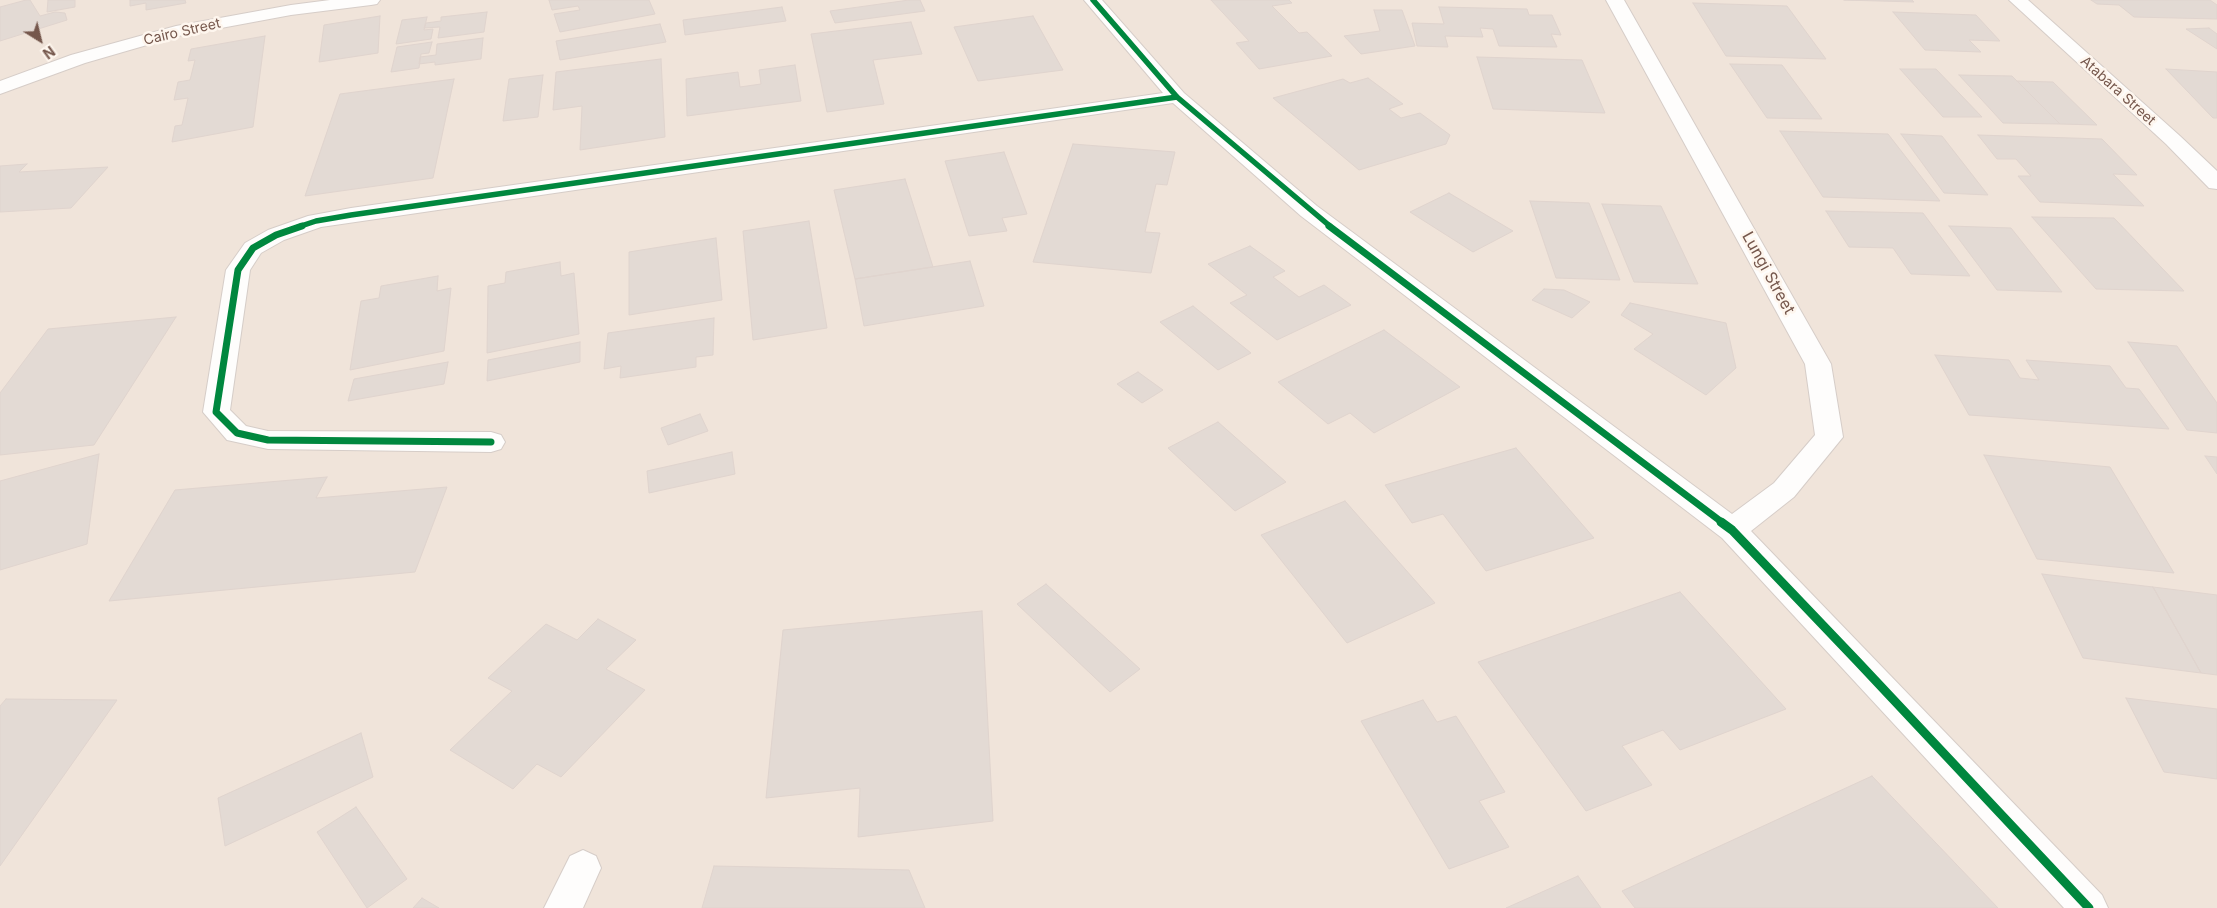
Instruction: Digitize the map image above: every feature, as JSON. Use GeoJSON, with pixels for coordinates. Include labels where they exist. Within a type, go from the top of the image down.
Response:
{"type":"FeatureCollection","features":[{"type":"Feature","properties":{"kind":"street","name":"Cairo Street"},"geometry":{"type":"LineString","coordinates":[[0,88],[78,58],[176,31],[291,10],[371,0]]}},
{"type":"Feature","properties":{"kind":"street"},"geometry":{"type":"LineString","coordinates":[[1094,0],[1177,97],[1309,211],[1732,530],[2089,908]]}},
{"type":"Feature","properties":{"kind":"street","name":"Lungi Street"},"geometry":{"type":"LineString","coordinates":[[1615,0],[1818,364],[1829,437],[1784,490],[1732,530]]}},
{"type":"Feature","properties":{"kind":"street","name":"Atabara Street"},"geometry":{"type":"LineString","coordinates":[[2018,0],[2217,183]]}},
{"type":"Feature","properties":{"kind":"street"},"geometry":{"type":"LineString","coordinates":[[492,442],[268,440],[237,433],[216,412],[238,270],[253,248],[276,235],[316,222],[351,215],[1177,97]]}},
{"type":"Feature","properties":{"kind":"street"},"geometry":{"type":"LineString","coordinates":[[563,908],[583,868]]}},
{"type":"Feature","properties":{"kind":"shaded area"},"geometry":{"type":"Polygon","coordinates":[[[0,0],[2217,0],[2217,908],[0,908],[0,0]]]}},
{"type":"Feature","properties":{"kind":"building"},"geometry":{"type":"Polygon","coordinates":[[[30,0],[40,16],[55,12],[65,13],[67,20],[0,41],[0,7],[30,0]]]}},
{"type":"Feature","properties":{"kind":"building"},"geometry":{"type":"Polygon","coordinates":[[[48,0],[75,0],[75,7],[47,12],[48,0]]]}},
{"type":"Feature","properties":{"kind":"building"},"geometry":{"type":"Polygon","coordinates":[[[130,0],[185,0],[186,3],[146,10],[146,3],[130,6],[130,0]]]}},
{"type":"Feature","properties":{"kind":"building"},"geometry":{"type":"Polygon","coordinates":[[[549,0],[649,0],[655,14],[560,32],[554,14],[580,10],[578,6],[552,10],[549,0]]]}},
{"type":"Feature","properties":{"kind":"building"},"geometry":{"type":"Polygon","coordinates":[[[920,0],[925,11],[835,23],[830,11],[920,0]]]}},
{"type":"Feature","properties":{"kind":"building"},"geometry":{"type":"Polygon","coordinates":[[[1211,0],[1289,0],[1292,3],[1272,6],[1299,33],[1307,32],[1332,56],[1259,69],[1236,43],[1249,41],[1211,0]]]}},
{"type":"Feature","properties":{"kind":"building"},"geometry":{"type":"Polygon","coordinates":[[[1844,0],[1912,0],[1914,2],[1844,0]]]}},
{"type":"Feature","properties":{"kind":"building"},"geometry":{"type":"Polygon","coordinates":[[[2091,0],[2210,0],[2217,5],[2217,19],[2134,17],[2119,5],[2097,4],[2091,0]]]}},
{"type":"Feature","properties":{"kind":"building"},"geometry":{"type":"Polygon","coordinates":[[[1693,3],[1787,6],[1826,59],[1726,56],[1693,3]]]}},
{"type":"Feature","properties":{"kind":"building"},"geometry":{"type":"Polygon","coordinates":[[[782,7],[786,21],[685,35],[683,20],[782,7]]]}},
{"type":"Feature","properties":{"kind":"building"},"geometry":{"type":"Polygon","coordinates":[[[1439,7],[1527,9],[1529,15],[1552,15],[1561,35],[1551,34],[1557,47],[1499,46],[1493,29],[1480,28],[1483,37],[1445,36],[1448,47],[1417,46],[1412,23],[1444,24],[1439,7]]]}},
{"type":"Feature","properties":{"kind":"building"},"geometry":{"type":"Polygon","coordinates":[[[1374,10],[1402,10],[1415,46],[1361,54],[1344,36],[1380,31],[1374,10]]]}},
{"type":"Feature","properties":{"kind":"building"},"geometry":{"type":"Polygon","coordinates":[[[487,12],[484,32],[438,38],[440,27],[424,28],[426,23],[441,21],[441,17],[487,12]]]}},
{"type":"Feature","properties":{"kind":"building"},"geometry":{"type":"Polygon","coordinates":[[[1893,12],[1976,15],[2000,41],[1969,40],[1981,52],[1925,50],[1893,12]]]}},
{"type":"Feature","properties":{"kind":"building"},"geometry":{"type":"Polygon","coordinates":[[[380,16],[378,53],[319,62],[324,25],[380,16]]]}},
{"type":"Feature","properties":{"kind":"building"},"geometry":{"type":"Polygon","coordinates":[[[1033,16],[1063,70],[978,81],[954,27],[1033,16]]]}},
{"type":"Feature","properties":{"kind":"building"},"geometry":{"type":"Polygon","coordinates":[[[427,17],[424,30],[433,29],[431,39],[396,44],[402,20],[427,17]]]}},
{"type":"Feature","properties":{"kind":"building"},"geometry":{"type":"Polygon","coordinates":[[[911,22],[922,54],[873,60],[884,104],[827,112],[811,34],[911,22]]]}},
{"type":"Feature","properties":{"kind":"building"},"geometry":{"type":"Polygon","coordinates":[[[660,24],[666,42],[560,60],[556,41],[660,24]]]}},
{"type":"Feature","properties":{"kind":"building"},"geometry":{"type":"Polygon","coordinates":[[[2209,28],[2217,34],[2217,49],[2186,29],[2209,28]]]}},
{"type":"Feature","properties":{"kind":"building"},"geometry":{"type":"Polygon","coordinates":[[[265,36],[253,127],[172,142],[175,126],[182,125],[188,98],[174,100],[178,82],[190,80],[195,60],[188,61],[191,49],[265,36]]]}},
{"type":"Feature","properties":{"kind":"building"},"geometry":{"type":"Polygon","coordinates":[[[483,38],[481,59],[435,65],[435,62],[419,64],[420,57],[436,55],[437,44],[483,38]]]}},
{"type":"Feature","properties":{"kind":"building"},"geometry":{"type":"Polygon","coordinates":[[[432,42],[429,53],[421,54],[419,68],[391,72],[397,47],[432,42]]]}},
{"type":"Feature","properties":{"kind":"building"},"geometry":{"type":"Polygon","coordinates":[[[1477,57],[1582,60],[1605,113],[1493,109],[1477,57]]]}},
{"type":"Feature","properties":{"kind":"building"},"geometry":{"type":"Polygon","coordinates":[[[661,59],[665,137],[580,150],[582,106],[553,110],[556,72],[661,59]]]}},
{"type":"Feature","properties":{"kind":"building"},"geometry":{"type":"Polygon","coordinates":[[[1730,64],[1782,65],[1822,119],[1767,118],[1730,64]]]}},
{"type":"Feature","properties":{"kind":"building"},"geometry":{"type":"Polygon","coordinates":[[[795,65],[801,101],[687,116],[686,79],[738,72],[740,87],[761,84],[759,70],[795,65]]]}},
{"type":"Feature","properties":{"kind":"building"},"geometry":{"type":"Polygon","coordinates":[[[1900,69],[1936,69],[1982,117],[1943,117],[1900,69]]]}},
{"type":"Feature","properties":{"kind":"building"},"geometry":{"type":"Polygon","coordinates":[[[2166,69],[2217,72],[2217,118],[2213,118],[2166,69]]]}},
{"type":"Feature","properties":{"kind":"building"},"geometry":{"type":"Polygon","coordinates":[[[543,75],[538,117],[503,121],[509,79],[543,75]]]}},
{"type":"Feature","properties":{"kind":"building"},"geometry":{"type":"Polygon","coordinates":[[[1959,75],[2012,76],[2060,124],[2003,123],[1959,75]]]}},
{"type":"Feature","properties":{"kind":"building"},"geometry":{"type":"Polygon","coordinates":[[[1368,78],[1403,104],[1389,109],[1401,118],[1420,113],[1450,135],[1446,144],[1359,170],[1273,98],[1343,79],[1350,83],[1368,78]]]}},
{"type":"Feature","properties":{"kind":"building"},"geometry":{"type":"Polygon","coordinates":[[[454,79],[433,178],[305,196],[340,94],[454,79]]]}},
{"type":"Feature","properties":{"kind":"building"},"geometry":{"type":"Polygon","coordinates":[[[2017,81],[2053,82],[2097,125],[2060,124],[2017,81]]]}},
{"type":"Feature","properties":{"kind":"building"},"geometry":{"type":"Polygon","coordinates":[[[1780,131],[1888,134],[1940,201],[1823,197],[1780,131]]]}},
{"type":"Feature","properties":{"kind":"building"},"geometry":{"type":"Polygon","coordinates":[[[1901,134],[1942,136],[1988,195],[1944,193],[1901,134]]]}},
{"type":"Feature","properties":{"kind":"building"},"geometry":{"type":"Polygon","coordinates":[[[1978,135],[2102,139],[2137,175],[2113,174],[2144,206],[2040,202],[2018,176],[2031,176],[2016,159],[1997,159],[1978,135]]]}},
{"type":"Feature","properties":{"kind":"building"},"geometry":{"type":"Polygon","coordinates":[[[1073,144],[1175,152],[1167,185],[1156,184],[1145,232],[1160,233],[1151,273],[1033,262],[1073,144]]]}},
{"type":"Feature","properties":{"kind":"building"},"geometry":{"type":"Polygon","coordinates":[[[1004,152],[1027,214],[1002,218],[1007,231],[969,236],[945,161],[1004,152]]]}},
{"type":"Feature","properties":{"kind":"building"},"geometry":{"type":"Polygon","coordinates":[[[27,164],[19,172],[108,167],[71,208],[0,212],[0,166],[27,164]]]}},
{"type":"Feature","properties":{"kind":"building"},"geometry":{"type":"Polygon","coordinates":[[[905,179],[933,267],[855,279],[834,190],[905,179]]]}},
{"type":"Feature","properties":{"kind":"building"},"geometry":{"type":"Polygon","coordinates":[[[1449,193],[1513,231],[1473,252],[1410,212],[1449,193]]]}},
{"type":"Feature","properties":{"kind":"building"},"geometry":{"type":"Polygon","coordinates":[[[1530,201],[1589,203],[1620,280],[1556,278],[1530,201]]]}},
{"type":"Feature","properties":{"kind":"building"},"geometry":{"type":"Polygon","coordinates":[[[1602,204],[1661,206],[1698,284],[1634,282],[1602,204]]]}},
{"type":"Feature","properties":{"kind":"building"},"geometry":{"type":"Polygon","coordinates":[[[1826,211],[1923,213],[1970,276],[1911,274],[1893,248],[1849,247],[1826,211]]]}},
{"type":"Feature","properties":{"kind":"building"},"geometry":{"type":"Polygon","coordinates":[[[2032,217],[2114,218],[2184,291],[2096,289],[2032,217]]]}},
{"type":"Feature","properties":{"kind":"building"},"geometry":{"type":"Polygon","coordinates":[[[809,221],[827,328],[753,340],[743,231],[809,221]]]}},
{"type":"Feature","properties":{"kind":"building"},"geometry":{"type":"Polygon","coordinates":[[[1949,226],[2011,228],[2062,292],[1997,290],[1949,226]]]}},
{"type":"Feature","properties":{"kind":"building"},"geometry":{"type":"Polygon","coordinates":[[[716,238],[722,300],[629,315],[629,252],[716,238]]]}},
{"type":"Feature","properties":{"kind":"building"},"geometry":{"type":"Polygon","coordinates":[[[1250,246],[1285,271],[1273,277],[1299,297],[1324,285],[1351,305],[1277,340],[1230,303],[1247,295],[1208,264],[1250,246]]]}},
{"type":"Feature","properties":{"kind":"building"},"geometry":{"type":"Polygon","coordinates":[[[970,261],[984,306],[864,326],[855,279],[970,261]]]}},
{"type":"Feature","properties":{"kind":"building"},"geometry":{"type":"Polygon","coordinates":[[[560,262],[561,276],[574,273],[579,334],[487,353],[488,286],[505,283],[506,272],[560,262]]]}},
{"type":"Feature","properties":{"kind":"building"},"geometry":{"type":"Polygon","coordinates":[[[438,276],[437,291],[451,288],[444,351],[350,370],[361,301],[379,298],[381,286],[438,276]]]}},
{"type":"Feature","properties":{"kind":"building"},"geometry":{"type":"Polygon","coordinates":[[[1544,289],[1564,290],[1590,302],[1572,318],[1532,300],[1544,289]]]}},
{"type":"Feature","properties":{"kind":"building"},"geometry":{"type":"Polygon","coordinates":[[[1630,303],[1726,323],[1736,368],[1706,395],[1634,349],[1653,334],[1621,315],[1630,303]]]}},
{"type":"Feature","properties":{"kind":"building"},"geometry":{"type":"Polygon","coordinates":[[[1193,306],[1251,353],[1218,370],[1160,322],[1193,306]]]}},
{"type":"Feature","properties":{"kind":"building"},"geometry":{"type":"Polygon","coordinates":[[[176,317],[94,445],[0,455],[0,393],[48,329],[176,317]]]}},
{"type":"Feature","properties":{"kind":"building"},"geometry":{"type":"Polygon","coordinates":[[[714,318],[713,355],[696,357],[696,367],[620,378],[621,366],[604,369],[608,333],[714,318]]]}},
{"type":"Feature","properties":{"kind":"building"},"geometry":{"type":"Polygon","coordinates":[[[1384,330],[1460,387],[1374,433],[1350,413],[1328,424],[1278,382],[1384,330]]]}},
{"type":"Feature","properties":{"kind":"building"},"geometry":{"type":"Polygon","coordinates":[[[580,342],[580,362],[487,381],[488,360],[580,342]]]}},
{"type":"Feature","properties":{"kind":"building"},"geometry":{"type":"Polygon","coordinates":[[[2128,342],[2177,346],[2217,403],[2217,433],[2187,430],[2128,342]]]}},
{"type":"Feature","properties":{"kind":"building"},"geometry":{"type":"Polygon","coordinates":[[[1935,355],[2009,360],[2020,378],[2039,380],[2026,360],[2110,366],[2126,388],[2139,389],[2169,429],[1969,415],[1935,355]]]}},
{"type":"Feature","properties":{"kind":"building"},"geometry":{"type":"Polygon","coordinates":[[[448,362],[444,384],[348,401],[354,379],[448,362]]]}},
{"type":"Feature","properties":{"kind":"building"},"geometry":{"type":"Polygon","coordinates":[[[1138,372],[1163,390],[1142,403],[1117,384],[1138,372]]]}},
{"type":"Feature","properties":{"kind":"building"},"geometry":{"type":"Polygon","coordinates":[[[700,414],[708,431],[668,445],[661,428],[700,414]]]}},
{"type":"Feature","properties":{"kind":"building"},"geometry":{"type":"Polygon","coordinates":[[[1218,422],[1286,482],[1235,511],[1168,448],[1218,422]]]}},
{"type":"Feature","properties":{"kind":"building"},"geometry":{"type":"Polygon","coordinates":[[[1516,448],[1594,538],[1486,571],[1443,514],[1412,523],[1385,485],[1516,448]]]}},
{"type":"Feature","properties":{"kind":"building"},"geometry":{"type":"Polygon","coordinates":[[[732,452],[735,474],[649,493],[647,471],[732,452]]]}},
{"type":"Feature","properties":{"kind":"building"},"geometry":{"type":"Polygon","coordinates":[[[99,454],[87,544],[0,570],[0,481],[99,454]]]}},
{"type":"Feature","properties":{"kind":"building"},"geometry":{"type":"Polygon","coordinates":[[[1984,455],[2110,467],[2174,573],[2037,559],[1984,455]]]}},
{"type":"Feature","properties":{"kind":"building"},"geometry":{"type":"Polygon","coordinates":[[[2205,456],[2217,457],[2217,474],[2205,456]]]}},
{"type":"Feature","properties":{"kind":"building"},"geometry":{"type":"Polygon","coordinates":[[[327,477],[316,498],[447,487],[415,572],[109,601],[175,490],[327,477]]]}},
{"type":"Feature","properties":{"kind":"building"},"geometry":{"type":"Polygon","coordinates":[[[1345,501],[1435,603],[1347,643],[1261,535],[1345,501]]]}},
{"type":"Feature","properties":{"kind":"building"},"geometry":{"type":"Polygon","coordinates":[[[2042,574],[2153,587],[2201,673],[2083,658],[2042,574]]]}},
{"type":"Feature","properties":{"kind":"building"},"geometry":{"type":"Polygon","coordinates":[[[1046,584],[1140,669],[1110,692],[1017,604],[1046,584]]]}},
{"type":"Feature","properties":{"kind":"building"},"geometry":{"type":"Polygon","coordinates":[[[2153,587],[2217,595],[2217,675],[2201,673],[2153,587]]]}},
{"type":"Feature","properties":{"kind":"building"},"geometry":{"type":"Polygon","coordinates":[[[1680,592],[1786,709],[1680,750],[1663,730],[1622,746],[1652,785],[1586,811],[1478,662],[1680,592]]]}},
{"type":"Feature","properties":{"kind":"building"},"geometry":{"type":"Polygon","coordinates":[[[982,611],[993,821],[858,837],[860,788],[766,798],[783,630],[982,611]]]}},
{"type":"Feature","properties":{"kind":"building"},"geometry":{"type":"Polygon","coordinates":[[[598,619],[636,640],[606,669],[645,690],[561,777],[537,764],[513,789],[450,750],[512,691],[488,678],[546,624],[577,640],[598,619]]]}},
{"type":"Feature","properties":{"kind":"building"},"geometry":{"type":"Polygon","coordinates":[[[2126,698],[2217,709],[2217,779],[2164,772],[2126,698]]]}},
{"type":"Feature","properties":{"kind":"building"},"geometry":{"type":"Polygon","coordinates":[[[6,699],[117,700],[0,866],[0,706],[6,699]]]}},
{"type":"Feature","properties":{"kind":"building"},"geometry":{"type":"Polygon","coordinates":[[[1423,700],[1437,722],[1456,716],[1505,792],[1479,801],[1509,847],[1449,869],[1361,721],[1423,700]]]}},
{"type":"Feature","properties":{"kind":"building"},"geometry":{"type":"Polygon","coordinates":[[[361,733],[373,777],[225,846],[218,798],[361,733]]]}},
{"type":"Feature","properties":{"kind":"building"},"geometry":{"type":"Polygon","coordinates":[[[1872,776],[1998,908],[1635,908],[1622,891],[1872,776]]]}},
{"type":"Feature","properties":{"kind":"building"},"geometry":{"type":"Polygon","coordinates":[[[356,807],[407,879],[367,908],[317,832],[356,807]]]}},
{"type":"Feature","properties":{"kind":"building"},"geometry":{"type":"Polygon","coordinates":[[[714,866],[909,870],[925,908],[702,908],[714,866]]]}},
{"type":"Feature","properties":{"kind":"building"},"geometry":{"type":"Polygon","coordinates":[[[1578,876],[1601,908],[1506,908],[1578,876]]]}},
{"type":"Feature","properties":{"kind":"building"},"geometry":{"type":"Polygon","coordinates":[[[422,898],[439,908],[413,908],[422,898]]]}},
{"type":"Feature","properties":{"kind":"cycle path"},"geometry":{"type":"LineString","coordinates":[[1093,0],[1177,97],[1309,211],[1732,530],[2089,908]]}},
{"type":"Feature","properties":{"kind":"cycle path"},"geometry":{"type":"LineString","coordinates":[[491,442],[268,440],[237,433],[216,412],[238,270],[253,248],[276,235],[316,221],[351,215],[1177,97]]}}]}
